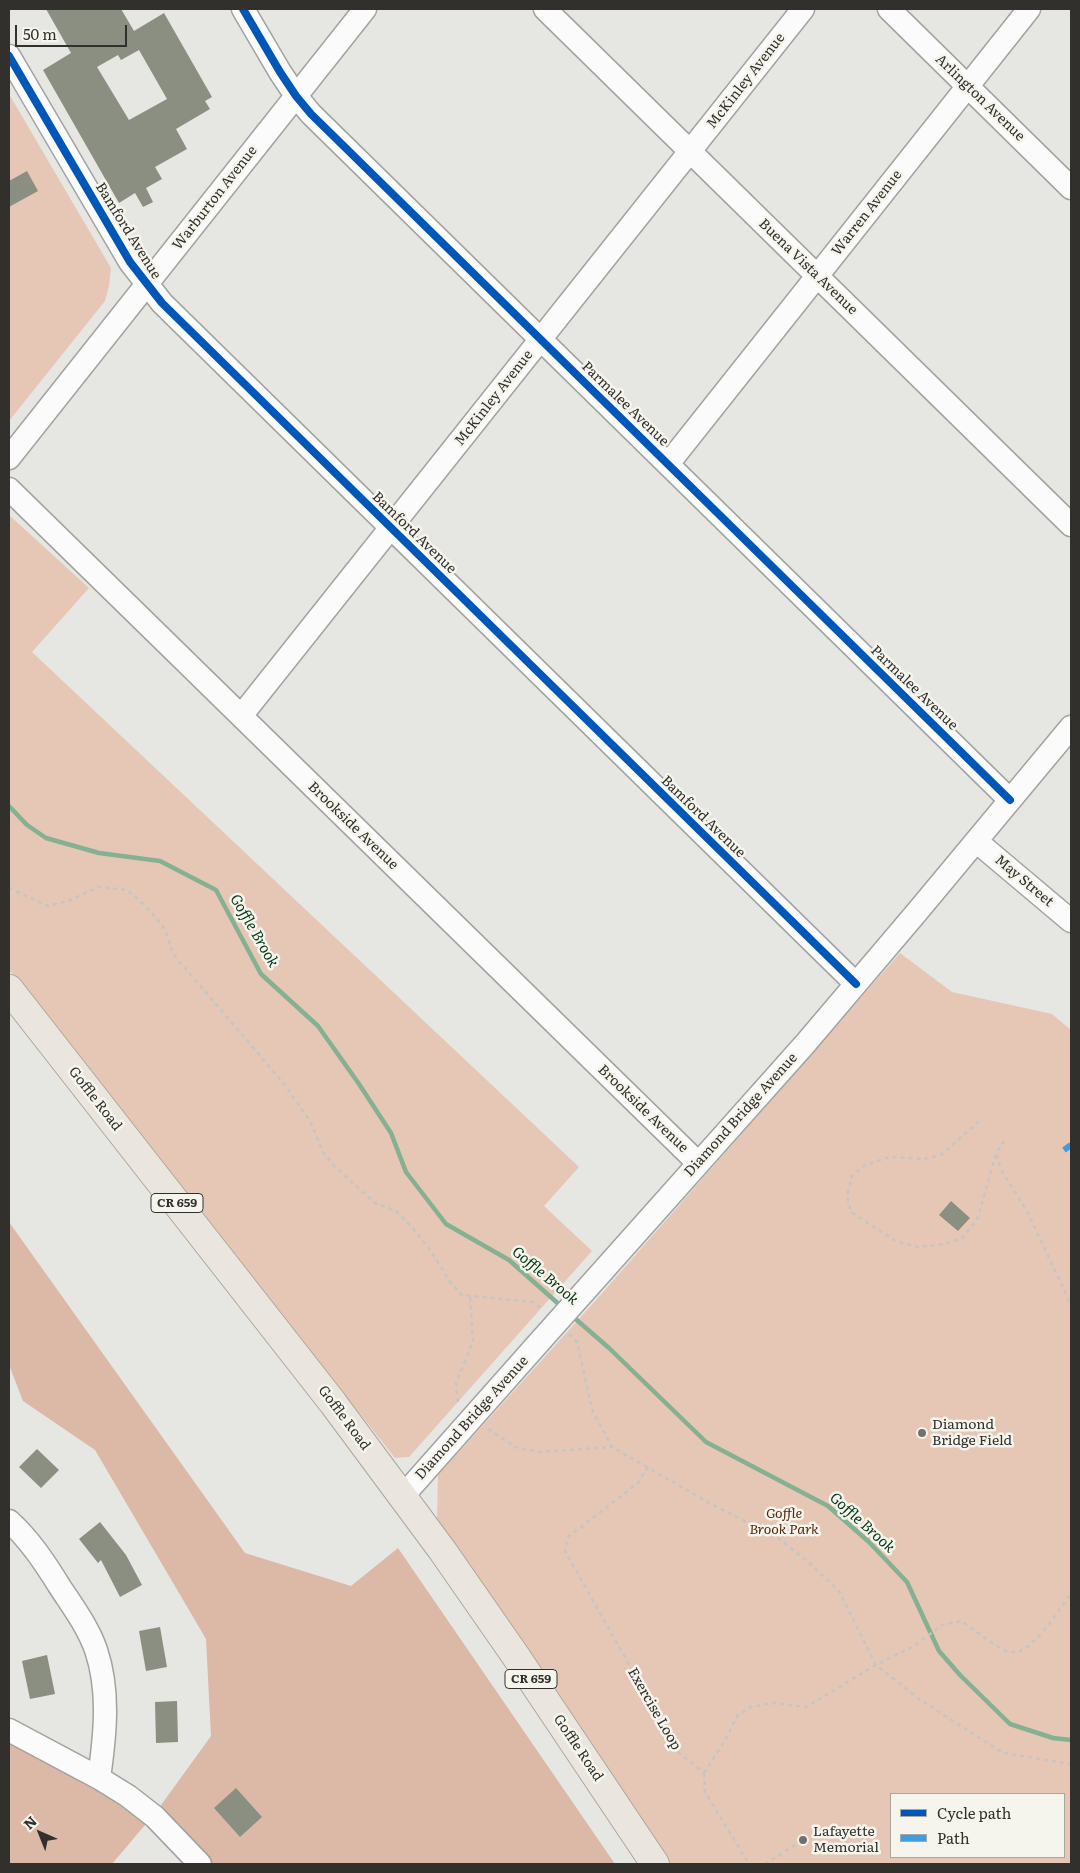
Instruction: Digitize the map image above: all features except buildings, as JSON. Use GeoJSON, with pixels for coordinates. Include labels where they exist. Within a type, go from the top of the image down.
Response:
{"type":"FeatureCollection","features":[{"type":"Feature","properties":{"kind":"main road","name":"Goffle Road"},"geometry":{"type":"LineString","coordinates":[[9,989],[305,1366],[402,1496],[557,1716],[655,1864]]}},
{"type":"Feature","properties":{"kind":"street","name":"Parmalee Avenue"},"geometry":{"type":"LineString","coordinates":[[243,9],[296,96],[311,114],[1010,800]]}},
{"type":"Feature","properties":{"kind":"street","name":"Warburton Avenue"},"geometry":{"type":"LineString","coordinates":[[9,458],[365,9]]}},
{"type":"Feature","properties":{"kind":"street","name":"Buena Vista Avenue"},"geometry":{"type":"LineString","coordinates":[[545,9],[1071,525]]}},
{"type":"Feature","properties":{"kind":"street","name":"McKinley Avenue"},"geometry":{"type":"LineString","coordinates":[[241,716],[803,9]]}},
{"type":"Feature","properties":{"kind":"street","name":"Arlington Avenue"},"geometry":{"type":"LineString","coordinates":[[889,9],[1071,188]]}},
{"type":"Feature","properties":{"kind":"street","name":"Warren Avenue"},"geometry":{"type":"LineString","coordinates":[[668,464],[1029,9]]}},
{"type":"Feature","properties":{"kind":"street","name":"Bamford Avenue"},"geometry":{"type":"LineString","coordinates":[[9,56],[130,262],[146,285],[169,310],[856,984]]}},
{"type":"Feature","properties":{"kind":"street","name":"Brookside Avenue"},"geometry":{"type":"LineString","coordinates":[[9,489],[698,1163]]}},
{"type":"Feature","properties":{"kind":"street","name":"Diamond Bridge Avenue"},"geometry":{"type":"LineString","coordinates":[[402,1496],[856,984],[1071,727]]}},
{"type":"Feature","properties":{"kind":"street","name":"May Street"},"geometry":{"type":"LineString","coordinates":[[976,841],[1071,921]]}},
{"type":"Feature","properties":{"kind":"street"},"geometry":{"type":"LineString","coordinates":[[9,1521],[42,1557],[76,1612],[95,1648],[103,1681],[104,1702],[104,1743],[99,1778]]}},
{"type":"Feature","properties":{"kind":"street"},"geometry":{"type":"LineString","coordinates":[[9,1730],[99,1778],[128,1796],[155,1818],[200,1864]]}},
{"type":"Feature","properties":{"kind":"path"},"geometry":{"type":"LineString","coordinates":[[9,888],[48,906],[71,900],[98,886],[127,890],[146,906],[165,929],[173,954],[285,1085],[310,1121],[324,1152],[336,1168],[375,1203],[396,1211],[431,1251],[450,1282],[462,1294],[533,1302],[548,1315]]}},
{"type":"Feature","properties":{"kind":"path"},"geometry":{"type":"LineString","coordinates":[[978,1121],[942,1155],[924,1159],[890,1157],[865,1165],[852,1176],[847,1196],[851,1212],[896,1241],[918,1247],[946,1244],[962,1238],[976,1220],[996,1154],[1004,1142]]}},
{"type":"Feature","properties":{"kind":"path"},"geometry":{"type":"LineString","coordinates":[[996,1154],[1001,1170],[1028,1213],[1071,1305]]}},
{"type":"Feature","properties":{"kind":"path"},"geometry":{"type":"LineString","coordinates":[[458,1402],[456,1384],[473,1341],[470,1296]]}},
{"type":"Feature","properties":{"kind":"path"},"geometry":{"type":"LineString","coordinates":[[563,1328],[578,1342],[593,1412],[612,1447],[711,1504],[775,1536],[805,1559],[839,1591],[876,1665],[918,1699],[1004,1752],[1071,1764]]}},
{"type":"Feature","properties":{"kind":"path"},"geometry":{"type":"LineString","coordinates":[[482,1426],[515,1447],[540,1452],[612,1447]]}},
{"type":"Feature","properties":{"kind":"path"},"geometry":{"type":"LineString","coordinates":[[749,1864],[705,1792],[704,1773],[726,1739],[737,1716],[751,1707],[773,1703],[806,1706],[876,1665],[914,1646],[942,1625],[962,1621],[1010,1652],[1021,1652],[1036,1640],[1071,1593]]}},
{"type":"Feature","properties":{"kind":"path"},"geometry":{"type":"LineString","coordinates":[[765,1864],[803,1840]]}},
{"type":"Feature","properties":{"kind":"green space"},"geometry":{"type":"Polygon","coordinates":[[[9,94],[111,268],[105,301],[9,421],[9,94]]]}},
{"type":"Feature","properties":{"kind":"green space"},"geometry":{"type":"Polygon","coordinates":[[[9,515],[89,588],[32,652],[579,1167],[544,1206],[592,1251],[409,1457],[395,1458],[9,970],[9,515]]]}},
{"type":"Feature","properties":{"kind":"green space","name":"Goffle Brook Park"},"geometry":{"type":"Polygon","coordinates":[[[900,953],[952,992],[1052,1014],[1071,1030],[1071,1864],[666,1864],[437,1521],[438,1475],[597,1299],[900,953]]]}},
{"type":"Feature","properties":{"kind":"shaded area"},"geometry":{"type":"Polygon","coordinates":[[[9,1222],[245,1553],[351,1586],[398,1548],[615,1864],[206,1864],[156,1812],[211,1736],[206,1639],[95,1450],[23,1401],[9,1365],[9,1222]]]}},
{"type":"Feature","properties":{"kind":"shaded area"},"geometry":{"type":"Polygon","coordinates":[[[9,1732],[156,1812],[112,1864],[9,1864],[9,1732]]]}},
{"type":"Feature","properties":{"kind":"waterway","name":"Goffle Brook"},"geometry":{"type":"LineString","coordinates":[[9,806],[27,825],[46,838],[99,853],[160,861],[216,890],[261,974],[318,1026],[391,1133],[406,1172],[446,1224],[509,1260],[562,1307]]}},
{"type":"Feature","properties":{"kind":"waterway","name":"Goffle Brook"},"geometry":{"type":"LineString","coordinates":[[571,1315],[609,1348],[706,1442],[828,1506],[869,1542],[907,1582],[939,1651],[960,1675],[1010,1724],[1053,1738],[1071,1740]]}},
{"type":"Feature","properties":{"kind":"marked path"},"geometry":{"type":"LineString","coordinates":[[1064,1150],[1071,1145]]}},
{"type":"Feature","properties":{"kind":"cycle path"},"geometry":{"type":"LineString","coordinates":[[243,9],[280,72],[311,114],[1010,800]]}},
{"type":"Feature","properties":{"kind":"cycle path"},"geometry":{"type":"LineString","coordinates":[[9,56],[130,262],[162,303],[856,984]]}},
{"type":"Feature","properties":{"kind":"place","name":"Diamond Bridge Field"},"geometry":{"type":"Point","coordinates":[922,1433]}},
{"type":"Feature","properties":{"kind":"place","name":"Lafayette Memorial"},"geometry":{"type":"Point","coordinates":[803,1840]}}]}
